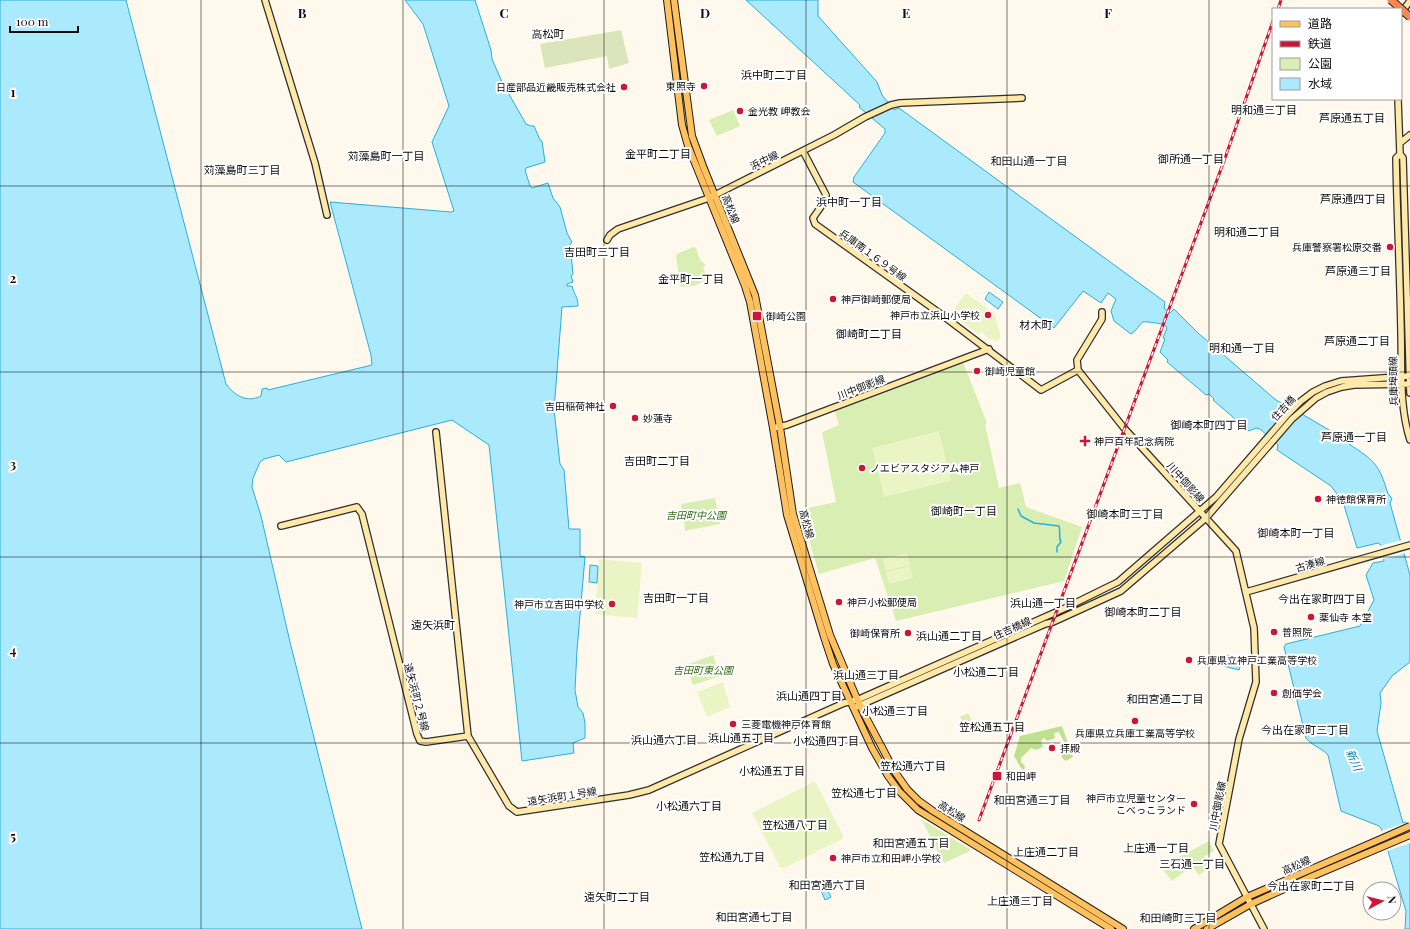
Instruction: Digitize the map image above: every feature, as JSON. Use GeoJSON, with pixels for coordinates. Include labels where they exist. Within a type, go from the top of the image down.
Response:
{"type":"FeatureCollection","features":[{"type":"Feature","properties":{"kind":"highway"},"geometry":{"type":"LineString","coordinates":[[1391,0],[1400,8]]}},
{"type":"Feature","properties":{"kind":"highway"},"geometry":{"type":"LineString","coordinates":[[1402,10],[1410,17]]}},
{"type":"Feature","properties":{"kind":"main road","name":"高松線"},"geometry":{"type":"LineString","coordinates":[[667,0],[682,125],[688,146],[756,295],[777,427],[787,515],[833,664],[895,772],[903,784],[919,801],[1123,929]]}},
{"type":"Feature","properties":{"kind":"main road","name":"高松線"},"geometry":{"type":"LineString","coordinates":[[674,0],[692,136],[712,196]]}},
{"type":"Feature","properties":{"kind":"main road","name":"高松線"},"geometry":{"type":"LineString","coordinates":[[856,704],[872,748],[888,776],[899,791],[918,810],[1111,929]]}},
{"type":"Feature","properties":{"kind":"main road","name":"高松線"},"geometry":{"type":"LineString","coordinates":[[1194,929],[1247,897],[1410,826]]}},
{"type":"Feature","properties":{"kind":"main road","name":"高松線"},"geometry":{"type":"LineString","coordinates":[[1207,929],[1251,904],[1410,835]]}},
{"type":"Feature","properties":{"kind":"street"},"geometry":{"type":"LineString","coordinates":[[266,0],[315,164],[327,215]]}},
{"type":"Feature","properties":{"kind":"street"},"geometry":{"type":"LineString","coordinates":[[1402,12],[1410,1]]}},
{"type":"Feature","properties":{"kind":"street","name":"浜中線"},"geometry":{"type":"LineString","coordinates":[[607,240],[610,234],[618,229],[712,196],[891,105],[900,103],[1022,98]]}},
{"type":"Feature","properties":{"kind":"street","name":"兵庫埠頭線"},"geometry":{"type":"LineString","coordinates":[[1398,100],[1400,154],[1403,158],[1410,392]]}},
{"type":"Feature","properties":{"kind":"street"},"geometry":{"type":"LineString","coordinates":[[1400,143],[1410,135]]}},
{"type":"Feature","properties":{"kind":"street","name":"兵庫南１６９号線"},"geometry":{"type":"LineString","coordinates":[[803,151],[826,195],[825,201],[813,218],[815,224],[989,349]]}},
{"type":"Feature","properties":{"kind":"street","name":"兵庫埠頭線"},"geometry":{"type":"LineString","coordinates":[[1400,154],[1396,158],[1401,376],[1403,411],[1410,440]]}},
{"type":"Feature","properties":{"kind":"street"},"geometry":{"type":"LineString","coordinates":[[1397,195],[1404,195]]}},
{"type":"Feature","properties":{"kind":"street"},"geometry":{"type":"LineString","coordinates":[[989,349],[1041,390],[1078,370],[1077,360],[1102,319],[1102,312]]}},
{"type":"Feature","properties":{"kind":"street","name":"川中御影線"},"geometry":{"type":"LineString","coordinates":[[777,427],[787,425],[989,349]]}},
{"type":"Feature","properties":{"kind":"street","name":"川中御影線"},"geometry":{"type":"LineString","coordinates":[[1078,370],[1124,428],[1236,551],[1254,628],[1256,682],[1239,739],[1219,844],[1264,929]]}},
{"type":"Feature","properties":{"kind":"street"},"geometry":{"type":"LineString","coordinates":[[1389,381],[1401,376],[1410,376]]}},
{"type":"Feature","properties":{"kind":"street"},"geometry":{"type":"LineString","coordinates":[[1389,381],[1410,384]]}},
{"type":"Feature","properties":{"kind":"street","name":"住吉橋"},"geometry":{"type":"LineString","coordinates":[[1218,499],[1292,419],[1316,398],[1327,392],[1342,387],[1389,381]]}},
{"type":"Feature","properties":{"kind":"street"},"geometry":{"type":"LineString","coordinates":[[436,432],[468,736]]}},
{"type":"Feature","properties":{"kind":"street","name":"住吉橋線"},"geometry":{"type":"LineString","coordinates":[[856,704],[1063,609],[1118,582],[1200,512],[1218,499]]}},
{"type":"Feature","properties":{"kind":"street","name":"住吉橋線"},"geometry":{"type":"LineString","coordinates":[[856,704],[1045,624],[1053,622],[1121,591],[1206,518],[1218,499]]}},
{"type":"Feature","properties":{"kind":"street","name":"遠矢浜町２号線"},"geometry":{"type":"LineString","coordinates":[[281,526],[357,507],[359,509],[362,514],[420,741],[426,742],[468,736]]}},
{"type":"Feature","properties":{"kind":"street","name":"古湊線"},"geometry":{"type":"LineString","coordinates":[[1246,592],[1408,546]]}},
{"type":"Feature","properties":{"kind":"street","name":"遠矢浜町１号線"},"geometry":{"type":"LineString","coordinates":[[468,736],[509,806],[517,812],[629,795],[649,790],[844,703],[856,704]]}},
{"type":"Feature","properties":{"kind":"green space"},"geometry":{"type":"Polygon","coordinates":[[[621,30],[629,63],[609,69],[607,56],[545,68],[540,44],[621,30]]]}},
{"type":"Feature","properties":{"kind":"green space"},"geometry":{"type":"Polygon","coordinates":[[[733,110],[740,126],[717,136],[709,120],[733,110]]]}},
{"type":"Feature","properties":{"kind":"green space"},"geometry":{"type":"Polygon","coordinates":[[[693,247],[696,248],[700,260],[706,265],[703,267],[708,279],[694,286],[682,287],[680,286],[676,256],[677,254],[693,247]]]}},
{"type":"Feature","properties":{"kind":"green space"},"geometry":{"type":"Polygon","coordinates":[[[966,293],[995,314],[1001,338],[995,342],[992,339],[990,340],[981,331],[979,335],[951,314],[966,293]]]}},
{"type":"Feature","properties":{"kind":"green space"},"geometry":{"type":"Polygon","coordinates":[[[963,362],[987,423],[985,424],[999,488],[1020,483],[1026,507],[1082,527],[1064,581],[896,621],[875,558],[819,574],[802,516],[810,514],[808,508],[836,502],[822,432],[839,425],[834,409],[963,362]]]}},
{"type":"Feature","properties":{"kind":"green space"},"geometry":{"type":"Polygon","coordinates":[[[939,431],[951,481],[884,497],[872,448],[939,431]]]}},
{"type":"Feature","properties":{"kind":"green space","name":"吉田町中公園"},"geometry":{"type":"Polygon","coordinates":[[[715,498],[720,524],[684,531],[685,529],[681,504],[715,498]]]}},
{"type":"Feature","properties":{"kind":"green space"},"geometry":{"type":"Polygon","coordinates":[[[907,553],[910,565],[886,571],[883,559],[907,553]]]}},
{"type":"Feature","properties":{"kind":"green space"},"geometry":{"type":"Polygon","coordinates":[[[599,559],[642,563],[637,618],[595,614],[599,559]]]}},
{"type":"Feature","properties":{"kind":"green space"},"geometry":{"type":"Polygon","coordinates":[[[910,566],[913,578],[889,584],[886,572],[910,566]]]}},
{"type":"Feature","properties":{"kind":"green space","name":"吉田町東公園"},"geometry":{"type":"Polygon","coordinates":[[[713,655],[720,676],[693,685],[686,665],[713,655]]]}},
{"type":"Feature","properties":{"kind":"green space"},"geometry":{"type":"Polygon","coordinates":[[[723,682],[730,707],[707,717],[697,692],[723,682]]]}},
{"type":"Feature","properties":{"kind":"green space"},"geometry":{"type":"Polygon","coordinates":[[[968,713],[976,729],[969,732],[960,717],[968,713]]]}},
{"type":"Feature","properties":{"kind":"green space"},"geometry":{"type":"Polygon","coordinates":[[[1062,726],[1073,757],[1066,761],[1062,758],[1062,750],[1066,746],[1059,732],[1054,733],[1055,738],[1047,741],[1044,738],[1041,741],[1043,747],[1036,750],[1031,748],[1021,758],[1021,762],[1025,766],[1024,770],[1021,768],[1014,756],[1020,736],[1062,726]]]}},
{"type":"Feature","properties":{"kind":"green space"},"geometry":{"type":"Polygon","coordinates":[[[815,781],[843,835],[842,839],[784,868],[780,867],[752,813],[815,781]]]}},
{"type":"Feature","properties":{"kind":"green space"},"geometry":{"type":"Polygon","coordinates":[[[921,819],[970,849],[970,851],[944,863],[921,819]]]}},
{"type":"Feature","properties":{"kind":"green space"},"geometry":{"type":"Polygon","coordinates":[[[1209,841],[1214,851],[1204,857],[1210,868],[1199,875],[1192,866],[1172,881],[1162,866],[1209,841]]]}},
{"type":"Feature","properties":{"kind":"water"},"geometry":{"type":"Polygon","coordinates":[[[0,0],[126,0],[226,384],[233,392],[242,397],[251,399],[256,398],[261,396],[262,389],[267,388],[268,390],[372,365],[371,355],[330,202],[451,212],[454,211],[432,142],[449,106],[423,24],[405,0],[475,0],[491,50],[492,59],[502,82],[526,124],[534,126],[540,140],[542,141],[545,162],[526,168],[525,170],[532,188],[548,183],[553,198],[560,207],[567,233],[572,242],[570,244],[573,274],[571,276],[573,282],[567,284],[567,286],[572,286],[578,306],[562,307],[554,410],[560,464],[564,470],[569,529],[580,529],[580,556],[585,557],[575,690],[578,707],[583,713],[585,738],[573,743],[574,753],[522,761],[489,445],[452,420],[286,462],[279,455],[264,459],[260,462],[253,478],[252,487],[261,516],[290,642],[362,929],[0,929],[0,0]]]}},
{"type":"Feature","properties":{"kind":"water","name":"新川"},"geometry":{"type":"Polygon","coordinates":[[[746,0],[818,0],[818,16],[877,82],[882,95],[894,110],[899,108],[1165,302],[1164,308],[1170,313],[1174,309],[1198,333],[1276,400],[1348,441],[1349,444],[1370,459],[1379,469],[1388,494],[1392,499],[1390,503],[1410,575],[1410,662],[1392,676],[1380,693],[1381,703],[1377,731],[1403,823],[1406,822],[1410,836],[1410,929],[1405,929],[1406,911],[1402,898],[1402,881],[1397,881],[1381,828],[1341,811],[1328,755],[1306,738],[1284,647],[1286,644],[1360,626],[1374,600],[1366,575],[1373,563],[1384,561],[1381,545],[1378,543],[1357,548],[1343,502],[1331,486],[1277,450],[1278,445],[1260,429],[1256,428],[1249,431],[1213,400],[1214,399],[1209,394],[1206,395],[1167,362],[1168,360],[1160,352],[1165,339],[1163,338],[1167,328],[1165,325],[1143,322],[1131,334],[1114,321],[1111,311],[1116,299],[1108,293],[1101,303],[1083,291],[1054,328],[853,182],[854,177],[885,133],[885,129],[859,107],[860,105],[746,0]]]}},
{"type":"Feature","properties":{"kind":"water"},"geometry":{"type":"Polygon","coordinates":[[[989,292],[1003,302],[998,309],[985,299],[989,292]]]}},
{"type":"Feature","properties":{"kind":"water"},"geometry":{"type":"Polygon","coordinates":[[[590,565],[598,566],[597,583],[589,582],[590,565]]]}},
{"type":"Feature","properties":{"kind":"water"},"geometry":{"type":"Polygon","coordinates":[[[1226,655],[1242,660],[1239,670],[1223,666],[1226,655]]]}},
{"type":"Feature","properties":{"kind":"water"},"geometry":{"type":"Polygon","coordinates":[[[825,885],[831,897],[825,900],[820,888],[825,885]]]}},
{"type":"Feature","properties":{"kind":"pier"},"geometry":{"type":"Polygon","coordinates":[[[1402,540],[1406,553],[1383,559],[1379,546],[1402,540]]]}},
{"type":"Feature","properties":{"kind":"pier"},"geometry":{"type":"Polygon","coordinates":[[[1408,822],[1410,830],[1410,843],[1387,851],[1381,831],[1408,822]]]}},
{"type":"Feature","properties":{"kind":"waterway"},"geometry":{"type":"LineString","coordinates":[[1018,509],[1021,516],[1034,523],[1059,526],[1061,542],[1057,547],[1057,552]]}},
{"type":"Feature","properties":{"kind":"railway"},"geometry":{"type":"LineString","coordinates":[[1278,8],[1281,0]]}},
{"type":"Feature","properties":{"kind":"railway"},"geometry":{"type":"LineString","coordinates":[[979,820],[1224,161],[1272,24]]}},
{"type":"Feature","properties":{"kind":"place","name":"東照寺"},"geometry":{"type":"Point","coordinates":[704,86]}},
{"type":"Feature","properties":{"kind":"place","name":"日産部品近畿販売株式会社"},"geometry":{"type":"Point","coordinates":[624,87]}},
{"type":"Feature","properties":{"kind":"place","name":"金光教 岬教会"},"geometry":{"type":"Point","coordinates":[740,111]}},
{"type":"Feature","properties":{"kind":"place","name":"兵庫警察署松原交番"},"geometry":{"type":"Point","coordinates":[1390,247]}},
{"type":"Feature","properties":{"kind":"place","name":"神戸御崎郵便局"},"geometry":{"type":"Point","coordinates":[833,299]}},
{"type":"Feature","properties":{"kind":"place","name":"神戸市立浜山小学校"},"geometry":{"type":"Point","coordinates":[988,315]}},
{"type":"Feature","properties":{"kind":"place","name":"御崎公園"},"geometry":{"type":"Point","coordinates":[757,316]}},
{"type":"Feature","properties":{"kind":"place","name":"御崎児童館"},"geometry":{"type":"Point","coordinates":[977,371]}},
{"type":"Feature","properties":{"kind":"place","name":"吉田稲荷神社"},"geometry":{"type":"Point","coordinates":[613,406]}},
{"type":"Feature","properties":{"kind":"place","name":"妙蓮寺"},"geometry":{"type":"Point","coordinates":[635,418]}},
{"type":"Feature","properties":{"kind":"place","name":"神戸百年記念病院"},"geometry":{"type":"Point","coordinates":[1085,441]}},
{"type":"Feature","properties":{"kind":"place","name":"ノエビアスタジアム神戸"},"geometry":{"type":"Point","coordinates":[862,468]}},
{"type":"Feature","properties":{"kind":"place","name":"神徳館保育所"},"geometry":{"type":"Point","coordinates":[1318,499]}},
{"type":"Feature","properties":{"kind":"place","name":"神戸小松郵便局"},"geometry":{"type":"Point","coordinates":[839,602]}},
{"type":"Feature","properties":{"kind":"place","name":"神戸市立吉田中学校"},"geometry":{"type":"Point","coordinates":[612,604]}},
{"type":"Feature","properties":{"kind":"place","name":"薬仙寺 本堂"},"geometry":{"type":"Point","coordinates":[1311,617]}},
{"type":"Feature","properties":{"kind":"place","name":"普照院"},"geometry":{"type":"Point","coordinates":[1274,632]}},
{"type":"Feature","properties":{"kind":"place","name":"御崎保育所"},"geometry":{"type":"Point","coordinates":[908,633]}},
{"type":"Feature","properties":{"kind":"place","name":"兵庫県立神戸工業高等学校"},"geometry":{"type":"Point","coordinates":[1189,660]}},
{"type":"Feature","properties":{"kind":"place","name":"創価学会"},"geometry":{"type":"Point","coordinates":[1274,693]}},
{"type":"Feature","properties":{"kind":"place","name":"兵庫県立兵庫工業高等学校"},"geometry":{"type":"Point","coordinates":[1135,721]}},
{"type":"Feature","properties":{"kind":"place","name":"三菱電機神戸体育館"},"geometry":{"type":"Point","coordinates":[733,724]}},
{"type":"Feature","properties":{"kind":"place","name":"拝殿"},"geometry":{"type":"Point","coordinates":[1052,748]}},
{"type":"Feature","properties":{"kind":"place","name":"和田岬"},"geometry":{"type":"Point","coordinates":[997,776]}},
{"type":"Feature","properties":{"kind":"place","name":"神戸市立児童センター こべっこランド"},"geometry":{"type":"Point","coordinates":[1194,804]}},
{"type":"Feature","properties":{"kind":"place","name":"神戸市立和田岬小学校"},"geometry":{"type":"Point","coordinates":[833,858]}},
{"type":"Feature","properties":{"kind":"district","name":"高松町"},"geometry":{"type":"Point","coordinates":[548,34]}},
{"type":"Feature","properties":{"kind":"district","name":"浜中町二丁目"},"geometry":{"type":"Point","coordinates":[774,75]}},
{"type":"Feature","properties":{"kind":"district","name":"明和通三丁目"},"geometry":{"type":"Point","coordinates":[1264,110]}},
{"type":"Feature","properties":{"kind":"district","name":"芦原通五丁目"},"geometry":{"type":"Point","coordinates":[1352,118]}},
{"type":"Feature","properties":{"kind":"district","name":"金平町二丁目"},"geometry":{"type":"Point","coordinates":[658,154]}},
{"type":"Feature","properties":{"kind":"district","name":"苅藻島町一丁目"},"geometry":{"type":"Point","coordinates":[386,156]}},
{"type":"Feature","properties":{"kind":"district","name":"御所通一丁目"},"geometry":{"type":"Point","coordinates":[1191,159]}},
{"type":"Feature","properties":{"kind":"district","name":"和田山通一丁目"},"geometry":{"type":"Point","coordinates":[1029,161]}},
{"type":"Feature","properties":{"kind":"district","name":"苅藻島町三丁目"},"geometry":{"type":"Point","coordinates":[242,170]}},
{"type":"Feature","properties":{"kind":"district","name":"芦原通四丁目"},"geometry":{"type":"Point","coordinates":[1353,199]}},
{"type":"Feature","properties":{"kind":"district","name":"浜中町一丁目"},"geometry":{"type":"Point","coordinates":[849,202]}},
{"type":"Feature","properties":{"kind":"district","name":"明和通二丁目"},"geometry":{"type":"Point","coordinates":[1247,232]}},
{"type":"Feature","properties":{"kind":"district","name":"吉田町三丁目"},"geometry":{"type":"Point","coordinates":[597,252]}},
{"type":"Feature","properties":{"kind":"district","name":"芦原通三丁目"},"geometry":{"type":"Point","coordinates":[1358,271]}},
{"type":"Feature","properties":{"kind":"district","name":"金平町一丁目"},"geometry":{"type":"Point","coordinates":[691,279]}},
{"type":"Feature","properties":{"kind":"district","name":"材木町"},"geometry":{"type":"Point","coordinates":[1036,325]}},
{"type":"Feature","properties":{"kind":"district","name":"御崎町二丁目"},"geometry":{"type":"Point","coordinates":[869,334]}},
{"type":"Feature","properties":{"kind":"district","name":"芦原通二丁目"},"geometry":{"type":"Point","coordinates":[1357,341]}},
{"type":"Feature","properties":{"kind":"district","name":"明和通一丁目"},"geometry":{"type":"Point","coordinates":[1242,348]}},
{"type":"Feature","properties":{"kind":"district","name":"御崎本町四丁目"},"geometry":{"type":"Point","coordinates":[1209,425]}},
{"type":"Feature","properties":{"kind":"district","name":"芦原通一丁目"},"geometry":{"type":"Point","coordinates":[1354,437]}},
{"type":"Feature","properties":{"kind":"district","name":"吉田町二丁目"},"geometry":{"type":"Point","coordinates":[657,461]}},
{"type":"Feature","properties":{"kind":"district","name":"御崎町一丁目"},"geometry":{"type":"Point","coordinates":[964,511]}},
{"type":"Feature","properties":{"kind":"district","name":"御崎本町三丁目"},"geometry":{"type":"Point","coordinates":[1125,514]}},
{"type":"Feature","properties":{"kind":"district","name":"御崎本町一丁目"},"geometry":{"type":"Point","coordinates":[1296,533]}},
{"type":"Feature","properties":{"kind":"district","name":"吉田町一丁目"},"geometry":{"type":"Point","coordinates":[676,598]}},
{"type":"Feature","properties":{"kind":"district","name":"今出在家町四丁目"},"geometry":{"type":"Point","coordinates":[1322,599]}},
{"type":"Feature","properties":{"kind":"district","name":"浜山通一丁目"},"geometry":{"type":"Point","coordinates":[1043,603]}},
{"type":"Feature","properties":{"kind":"district","name":"御崎本町二丁目"},"geometry":{"type":"Point","coordinates":[1143,612]}},
{"type":"Feature","properties":{"kind":"district","name":"遠矢浜町"},"geometry":{"type":"Point","coordinates":[433,625]}},
{"type":"Feature","properties":{"kind":"district","name":"浜山通二丁目"},"geometry":{"type":"Point","coordinates":[949,636]}},
{"type":"Feature","properties":{"kind":"district","name":"小松通二丁目"},"geometry":{"type":"Point","coordinates":[986,672]}},
{"type":"Feature","properties":{"kind":"district","name":"浜山通三丁目"},"geometry":{"type":"Point","coordinates":[866,675]}},
{"type":"Feature","properties":{"kind":"district","name":"浜山通四丁目"},"geometry":{"type":"Point","coordinates":[809,696]}},
{"type":"Feature","properties":{"kind":"district","name":"和田宮通二丁目"},"geometry":{"type":"Point","coordinates":[1165,699]}},
{"type":"Feature","properties":{"kind":"district","name":"小松通三丁目"},"geometry":{"type":"Point","coordinates":[895,711]}},
{"type":"Feature","properties":{"kind":"district","name":"笠松通五丁目"},"geometry":{"type":"Point","coordinates":[992,727]}},
{"type":"Feature","properties":{"kind":"district","name":"今出在家町三丁目"},"geometry":{"type":"Point","coordinates":[1305,730]}},
{"type":"Feature","properties":{"kind":"district","name":"浜山通五丁目"},"geometry":{"type":"Point","coordinates":[741,738]}},
{"type":"Feature","properties":{"kind":"district","name":"浜山通六丁目"},"geometry":{"type":"Point","coordinates":[664,740]}},
{"type":"Feature","properties":{"kind":"district","name":"小松通四丁目"},"geometry":{"type":"Point","coordinates":[826,741]}},
{"type":"Feature","properties":{"kind":"district","name":"笠松通六丁目"},"geometry":{"type":"Point","coordinates":[913,766]}},
{"type":"Feature","properties":{"kind":"district","name":"小松通五丁目"},"geometry":{"type":"Point","coordinates":[772,771]}},
{"type":"Feature","properties":{"kind":"district","name":"笠松通七丁目"},"geometry":{"type":"Point","coordinates":[864,793]}},
{"type":"Feature","properties":{"kind":"district","name":"和田宮通三丁目"},"geometry":{"type":"Point","coordinates":[1032,800]}},
{"type":"Feature","properties":{"kind":"district","name":"小松通六丁目"},"geometry":{"type":"Point","coordinates":[689,806]}},
{"type":"Feature","properties":{"kind":"district","name":"笠松通八丁目"},"geometry":{"type":"Point","coordinates":[795,825]}},
{"type":"Feature","properties":{"kind":"district","name":"和田宮通五丁目"},"geometry":{"type":"Point","coordinates":[911,843]}},
{"type":"Feature","properties":{"kind":"district","name":"上庄通一丁目"},"geometry":{"type":"Point","coordinates":[1156,848]}},
{"type":"Feature","properties":{"kind":"district","name":"上庄通二丁目"},"geometry":{"type":"Point","coordinates":[1046,852]}},
{"type":"Feature","properties":{"kind":"district","name":"笠松通九丁目"},"geometry":{"type":"Point","coordinates":[732,857]}},
{"type":"Feature","properties":{"kind":"district","name":"三石通一丁目"},"geometry":{"type":"Point","coordinates":[1192,864]}},
{"type":"Feature","properties":{"kind":"district","name":"和田宮通六丁目"},"geometry":{"type":"Point","coordinates":[827,885]}},
{"type":"Feature","properties":{"kind":"district","name":"今出在家町二丁目"},"geometry":{"type":"Point","coordinates":[1311,886]}},
{"type":"Feature","properties":{"kind":"district","name":"遠矢町二丁目"},"geometry":{"type":"Point","coordinates":[617,897]}},
{"type":"Feature","properties":{"kind":"district","name":"上庄通三丁目"},"geometry":{"type":"Point","coordinates":[1020,901]}},
{"type":"Feature","properties":{"kind":"district","name":"和田宮通七丁目"},"geometry":{"type":"Point","coordinates":[754,917]}},
{"type":"Feature","properties":{"kind":"district","name":"和田崎町三丁目"},"geometry":{"type":"Point","coordinates":[1178,918]}}]}
